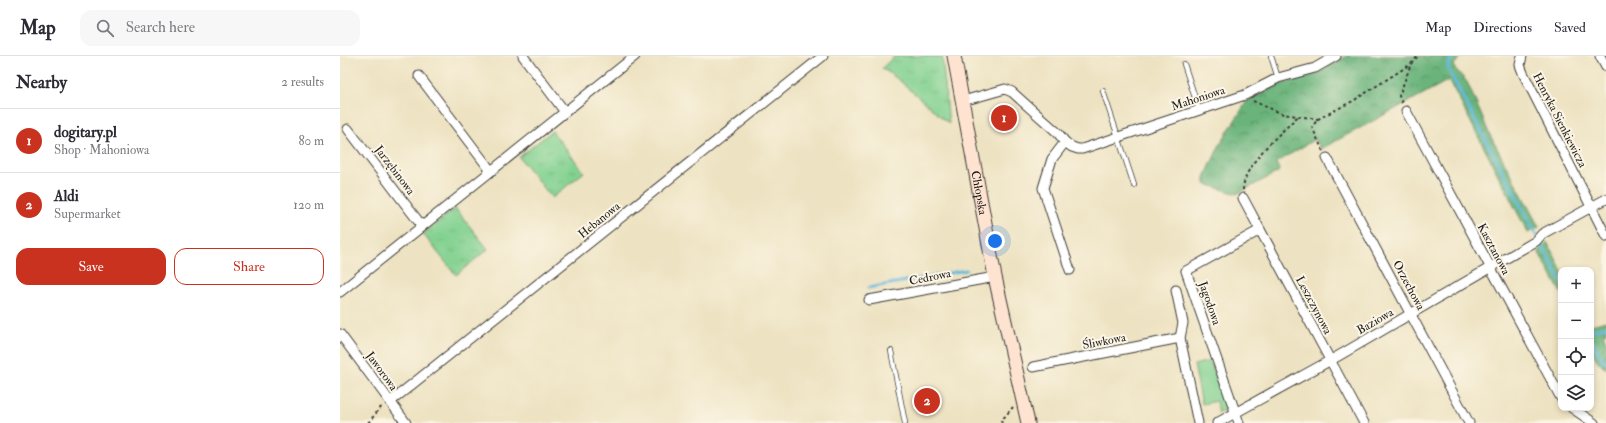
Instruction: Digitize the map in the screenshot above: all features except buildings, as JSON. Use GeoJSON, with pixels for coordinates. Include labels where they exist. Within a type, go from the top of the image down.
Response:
{"type":"FeatureCollection","features":[{"type":"Feature","properties":{"kind":"street"},"geometry":{"type":"LineString","coordinates":[[523,56],[564,112]]}},
{"type":"Feature","properties":{"kind":"street"},"geometry":{"type":"LineString","coordinates":[[340,292],[635,56]]}},
{"type":"Feature","properties":{"kind":"street","name":"Hebanowa"},"geometry":{"type":"LineString","coordinates":[[387,403],[823,56]]}},
{"type":"Feature","properties":{"kind":"street","name":"Chłopska"},"geometry":{"type":"LineString","coordinates":[[954,56],[995,277],[1028,423]]}},
{"type":"Feature","properties":{"kind":"street","name":"Mahoniowa"},"geometry":{"type":"LineString","coordinates":[[1065,142],[1078,149],[1118,137],[1245,95],[1278,78],[1315,68],[1336,56]]}},
{"type":"Feature","properties":{"kind":"street","name":"Henryka Sienkiewicza"},"geometry":{"type":"LineString","coordinates":[[1522,56],[1520,65],[1523,73],[1606,236]]}},
{"type":"Feature","properties":{"kind":"street"},"geometry":{"type":"LineString","coordinates":[[1600,56],[1606,67]]}},
{"type":"Feature","properties":{"kind":"street"},"geometry":{"type":"LineString","coordinates":[[419,76],[491,171]]}},
{"type":"Feature","properties":{"kind":"street"},"geometry":{"type":"LineString","coordinates":[[963,101],[1005,89],[1012,92],[1058,133],[1065,142],[1052,159],[1043,188],[1070,270]]}},
{"type":"Feature","properties":{"kind":"street","name":"Kasztanowa"},"geometry":{"type":"LineString","coordinates":[[1405,108],[1558,392]]}},
{"type":"Feature","properties":{"kind":"street","name":"Jarzębinowa"},"geometry":{"type":"LineString","coordinates":[[348,129],[422,226]]}},
{"type":"Feature","properties":{"kind":"street","name":"Orzechowa"},"geometry":{"type":"LineString","coordinates":[[1325,154],[1469,423]]}},
{"type":"Feature","properties":{"kind":"street","name":"Leszczynowa"},"geometry":{"type":"LineString","coordinates":[[1243,198],[1364,423]]}},
{"type":"Feature","properties":{"kind":"street","name":"Baziowa"},"geometry":{"type":"LineString","coordinates":[[1217,423],[1236,414],[1410,314],[1606,199]]}},
{"type":"Feature","properties":{"kind":"street","name":"Jagodowa"},"geometry":{"type":"LineString","coordinates":[[1239,423],[1186,271],[1260,230]]}},
{"type":"Feature","properties":{"kind":"street","name":"Cedrowa"},"geometry":{"type":"LineString","coordinates":[[869,300],[995,277]]}},
{"type":"Feature","properties":{"kind":"street"},"geometry":{"type":"LineString","coordinates":[[1176,290],[1183,323],[1180,338],[1198,423]]}},
{"type":"Feature","properties":{"kind":"street","name":"Jaworowa"},"geometry":{"type":"LineString","coordinates":[[340,334],[387,403],[406,423]]}},
{"type":"Feature","properties":{"kind":"street","name":"Śliwkowa"},"geometry":{"type":"LineString","coordinates":[[1033,367],[1180,338]]}},
{"type":"Feature","properties":{"kind":"street"},"geometry":{"type":"LineString","coordinates":[[1576,411],[1594,423]]}},
{"type":"Feature","properties":{"kind":"lane"},"geometry":{"type":"LineString","coordinates":[[1271,56],[1278,78]]}},
{"type":"Feature","properties":{"kind":"lane"},"geometry":{"type":"LineString","coordinates":[[1184,64],[1199,110]]}},
{"type":"Feature","properties":{"kind":"lane"},"geometry":{"type":"LineString","coordinates":[[1102,91],[1134,185]]}},
{"type":"Feature","properties":{"kind":"lane"},"geometry":{"type":"LineString","coordinates":[[891,351],[905,423]]}},
{"type":"Feature","properties":{"kind":"path"},"geometry":{"type":"LineString","coordinates":[[1325,154],[1312,127],[1318,119],[1353,101],[1411,64],[1418,56]]}},
{"type":"Feature","properties":{"kind":"path"},"geometry":{"type":"LineString","coordinates":[[1405,108],[1399,96],[1411,64]]}},
{"type":"Feature","properties":{"kind":"path"},"geometry":{"type":"LineString","coordinates":[[1250,99],[1283,114],[1318,119]]}},
{"type":"Feature","properties":{"kind":"path"},"geometry":{"type":"LineString","coordinates":[[1243,198],[1243,183],[1258,155],[1298,116]]}},
{"type":"Feature","properties":{"kind":"path"},"geometry":{"type":"LineString","coordinates":[[368,423],[380,407],[387,403]]}},
{"type":"Feature","properties":{"kind":"path"},"geometry":{"type":"LineString","coordinates":[[1002,423],[1001,421],[1017,403]]}},
{"type":"Feature","properties":{"kind":"green space"},"geometry":{"type":"Polygon","coordinates":[[[895,56],[942,56],[949,124],[899,80],[882,68],[895,56]]]}},
{"type":"Feature","properties":{"kind":"green space"},"geometry":{"type":"Polygon","coordinates":[[[1346,56],[1462,56],[1453,66],[1467,82],[1490,135],[1539,227],[1528,233],[1449,80],[1321,149],[1315,139],[1276,163],[1280,171],[1237,194],[1205,184],[1205,177],[1220,144],[1247,101],[1281,84],[1317,74],[1346,56]]]}},
{"type":"Feature","properties":{"kind":"green space"},"geometry":{"type":"Polygon","coordinates":[[[552,131],[584,172],[552,198],[519,157],[552,131]]]}},
{"type":"Feature","properties":{"kind":"green space"},"geometry":{"type":"Polygon","coordinates":[[[455,208],[488,249],[456,275],[423,234],[455,208]]]}},
{"type":"Feature","properties":{"kind":"green space"},"geometry":{"type":"Polygon","coordinates":[[[1547,242],[1560,267],[1558,267],[1558,288],[1539,253],[1540,249],[1547,242]]]}},
{"type":"Feature","properties":{"kind":"green space"},"geometry":{"type":"Polygon","coordinates":[[[1606,321],[1606,333],[1603,334],[1606,342],[1606,369],[1596,359],[1594,354],[1594,324],[1606,321]]]}},
{"type":"Feature","properties":{"kind":"green space"},"geometry":{"type":"Polygon","coordinates":[[[1210,361],[1227,408],[1218,413],[1216,401],[1202,404],[1194,365],[1210,361]]]}},
{"type":"Feature","properties":{"kind":"waterway"},"geometry":{"type":"LineString","coordinates":[[1453,56],[1447,67],[1558,275]]}},
{"type":"Feature","properties":{"kind":"waterway"},"geometry":{"type":"LineString","coordinates":[[868,288],[966,270]]}},
{"type":"Feature","properties":{"kind":"waterway"},"geometry":{"type":"LineString","coordinates":[[1594,329],[1606,327]]}},
{"type":"Feature","properties":{"kind":"waterway"},"geometry":{"type":"LineString","coordinates":[[1592,339],[1602,359],[1606,362]]}},
{"type":"Feature","properties":{"kind":"place","name":"dogitary.pl"},"geometry":{"type":"Point","coordinates":[1004,118]}},
{"type":"Feature","properties":{"kind":"place","name":"Aldi"},"geometry":{"type":"Point","coordinates":[927,401]}}]}
